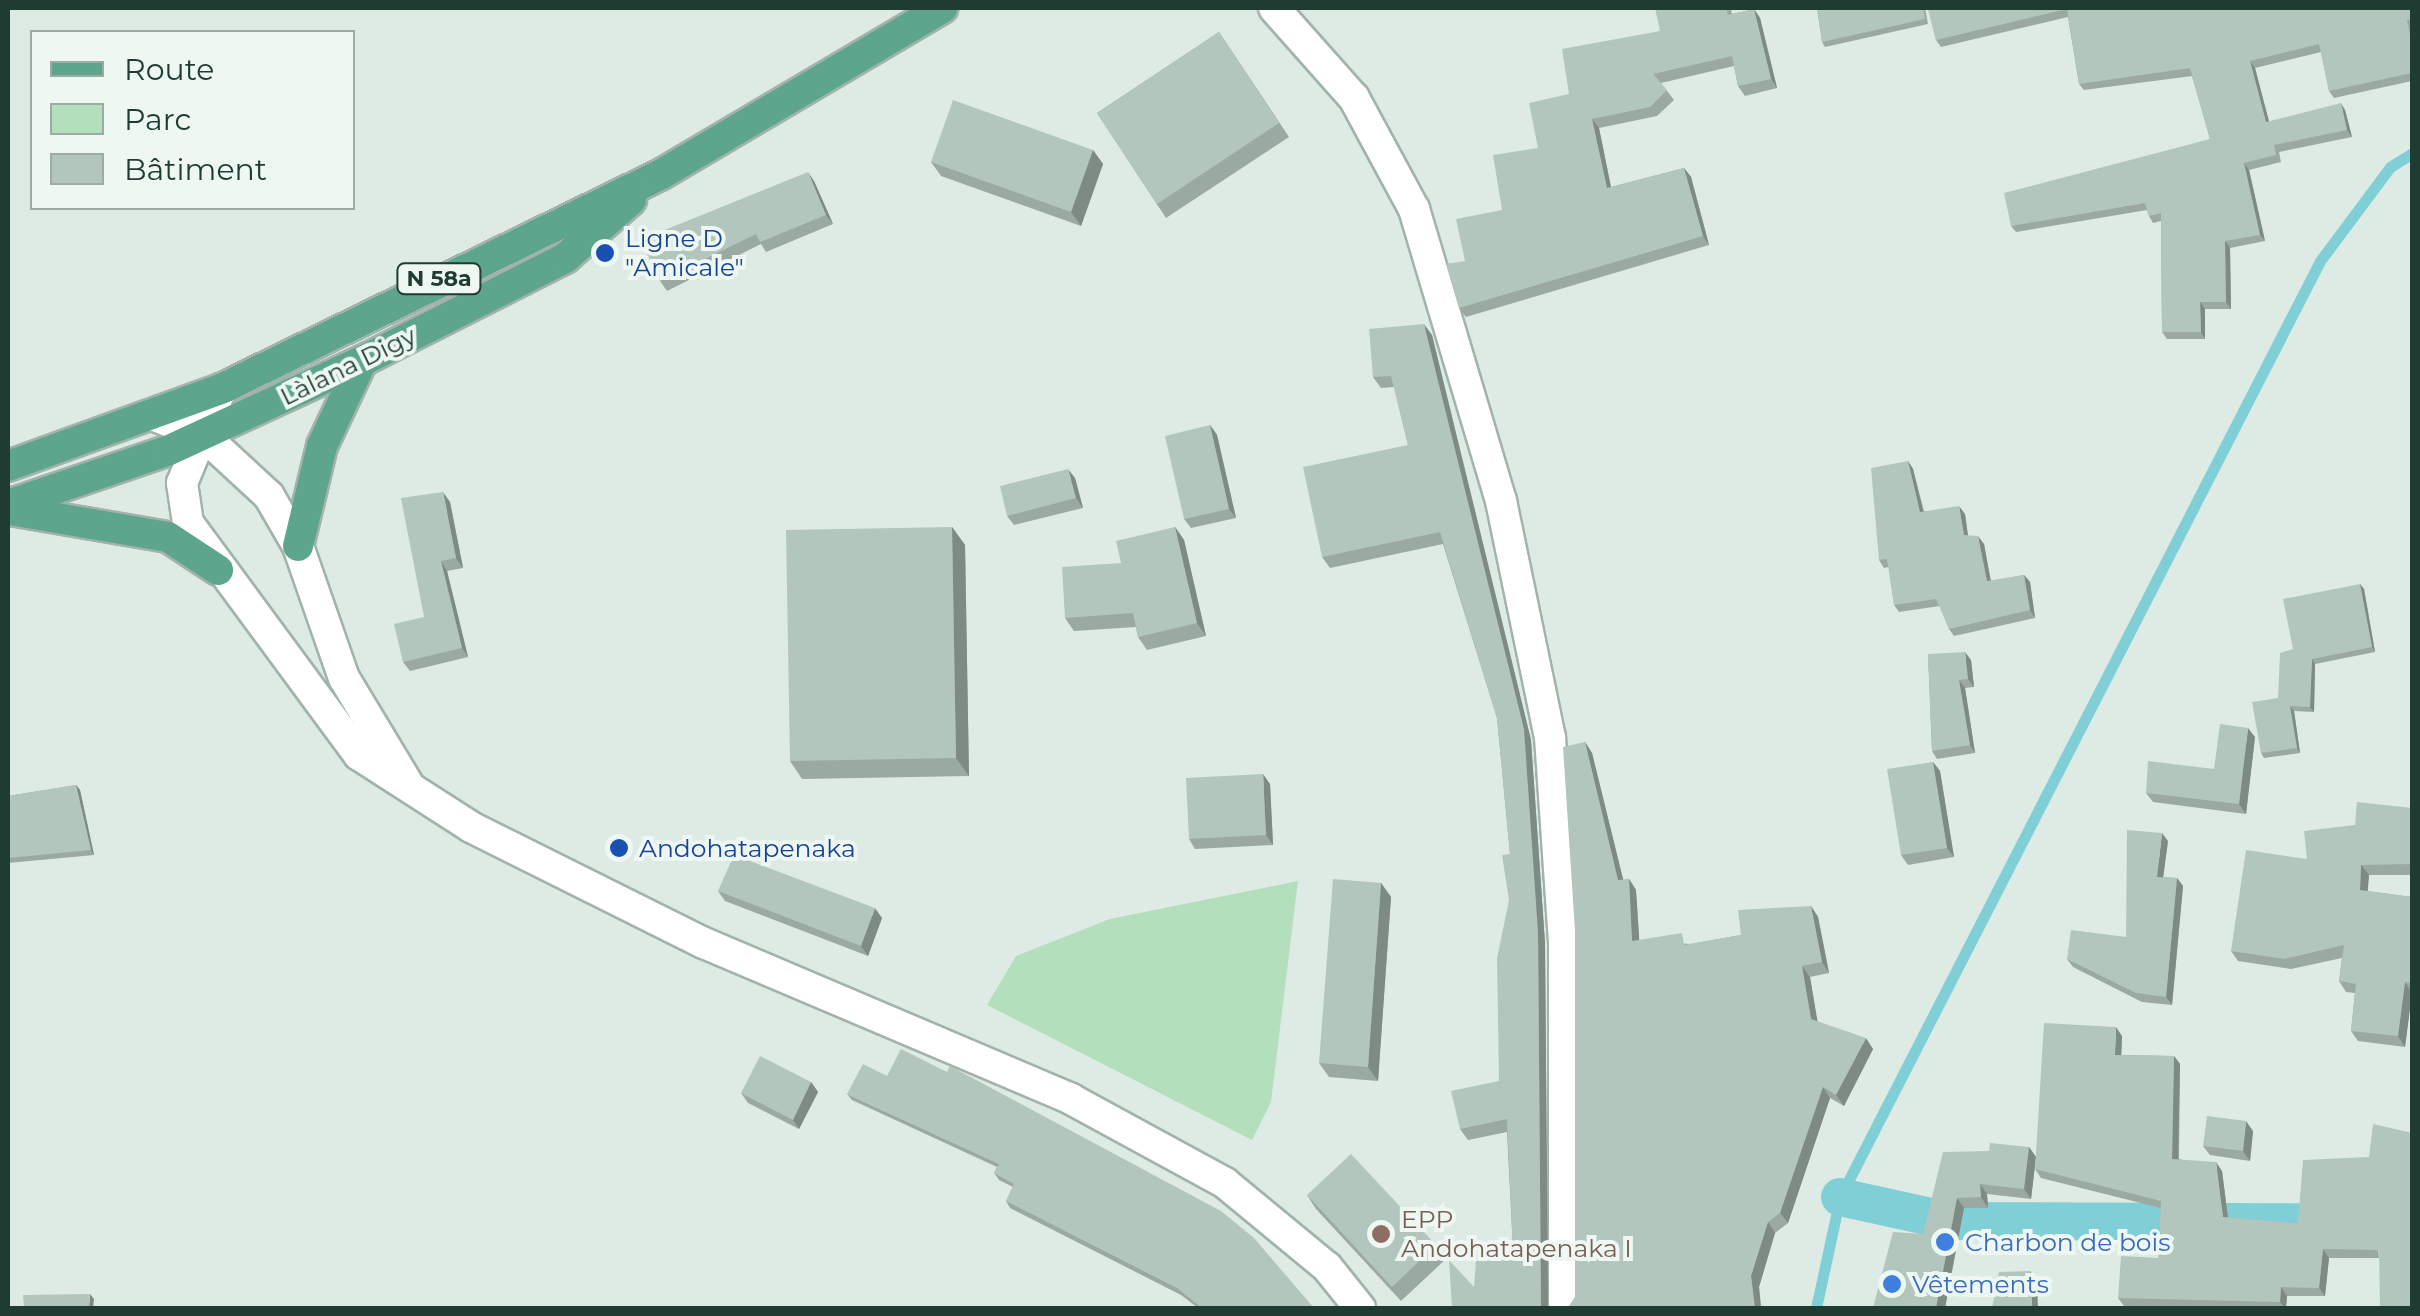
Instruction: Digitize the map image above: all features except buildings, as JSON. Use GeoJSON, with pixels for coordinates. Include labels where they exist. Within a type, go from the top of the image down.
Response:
{"type":"FeatureCollection","features":[{"type":"Feature","properties":{"kind":"main road","name":"Làlana Digy"},"geometry":{"type":"LineString","coordinates":[[8,466],[221,389],[660,175],[942,8]]}},
{"type":"Feature","properties":{"kind":"main road","name":"Làlana Digy"},"geometry":{"type":"LineString","coordinates":[[8,507],[203,435],[362,361],[565,258],[660,175]]}},
{"type":"Feature","properties":{"kind":"main road"},"geometry":{"type":"LineString","coordinates":[[298,546],[322,446],[362,361]]}},
{"type":"Feature","properties":{"kind":"main road"},"geometry":{"type":"LineString","coordinates":[[8,507],[168,537],[218,570]]}},
{"type":"Feature","properties":{"kind":"street"},"geometry":{"type":"LineString","coordinates":[[1274,8],[1354,98],[1414,209],[1501,501],[1550,737],[1565,982],[1564,1308]]}},
{"type":"Feature","properties":{"kind":"street"},"geometry":{"type":"LineString","coordinates":[[221,389],[182,482],[188,524],[218,570],[359,755],[471,826],[704,943],[1071,1099],[1225,1183],[1327,1267],[1360,1308]]}},
{"type":"Feature","properties":{"kind":"street"},"geometry":{"type":"LineString","coordinates":[[155,416],[203,435],[248,470],[298,546],[344,678],[408,784]]}},
{"type":"Feature","properties":{"kind":"green space"},"geometry":{"type":"Polygon","coordinates":[[[1298,881],[1271,1102],[1252,1140],[987,1005],[1016,956],[1110,919],[1298,881]]]}},
{"type":"Feature","properties":{"kind":"waterway"},"geometry":{"type":"LineString","coordinates":[[1816,1308],[1840,1197],[2320,261],[2390,167],[2412,153]]}},
{"type":"Feature","properties":{"kind":"waterway"},"geometry":{"type":"LineString","coordinates":[[1840,1197],[1949,1221],[2412,1223]]}},
{"type":"Feature","properties":{"kind":"place","name":"Ligne D \"Amicale\""},"geometry":{"type":"Point","coordinates":[605,253]}},
{"type":"Feature","properties":{"kind":"place","name":"Andohatapenaka"},"geometry":{"type":"Point","coordinates":[619,848]}},
{"type":"Feature","properties":{"kind":"place","name":"EPP Andohatapenaka I"},"geometry":{"type":"Point","coordinates":[1381,1234]}},
{"type":"Feature","properties":{"kind":"place","name":"Charbon de bois"},"geometry":{"type":"Point","coordinates":[1945,1242]}},
{"type":"Feature","properties":{"kind":"place","name":"Vêtements"},"geometry":{"type":"Point","coordinates":[1892,1284]}}]}
